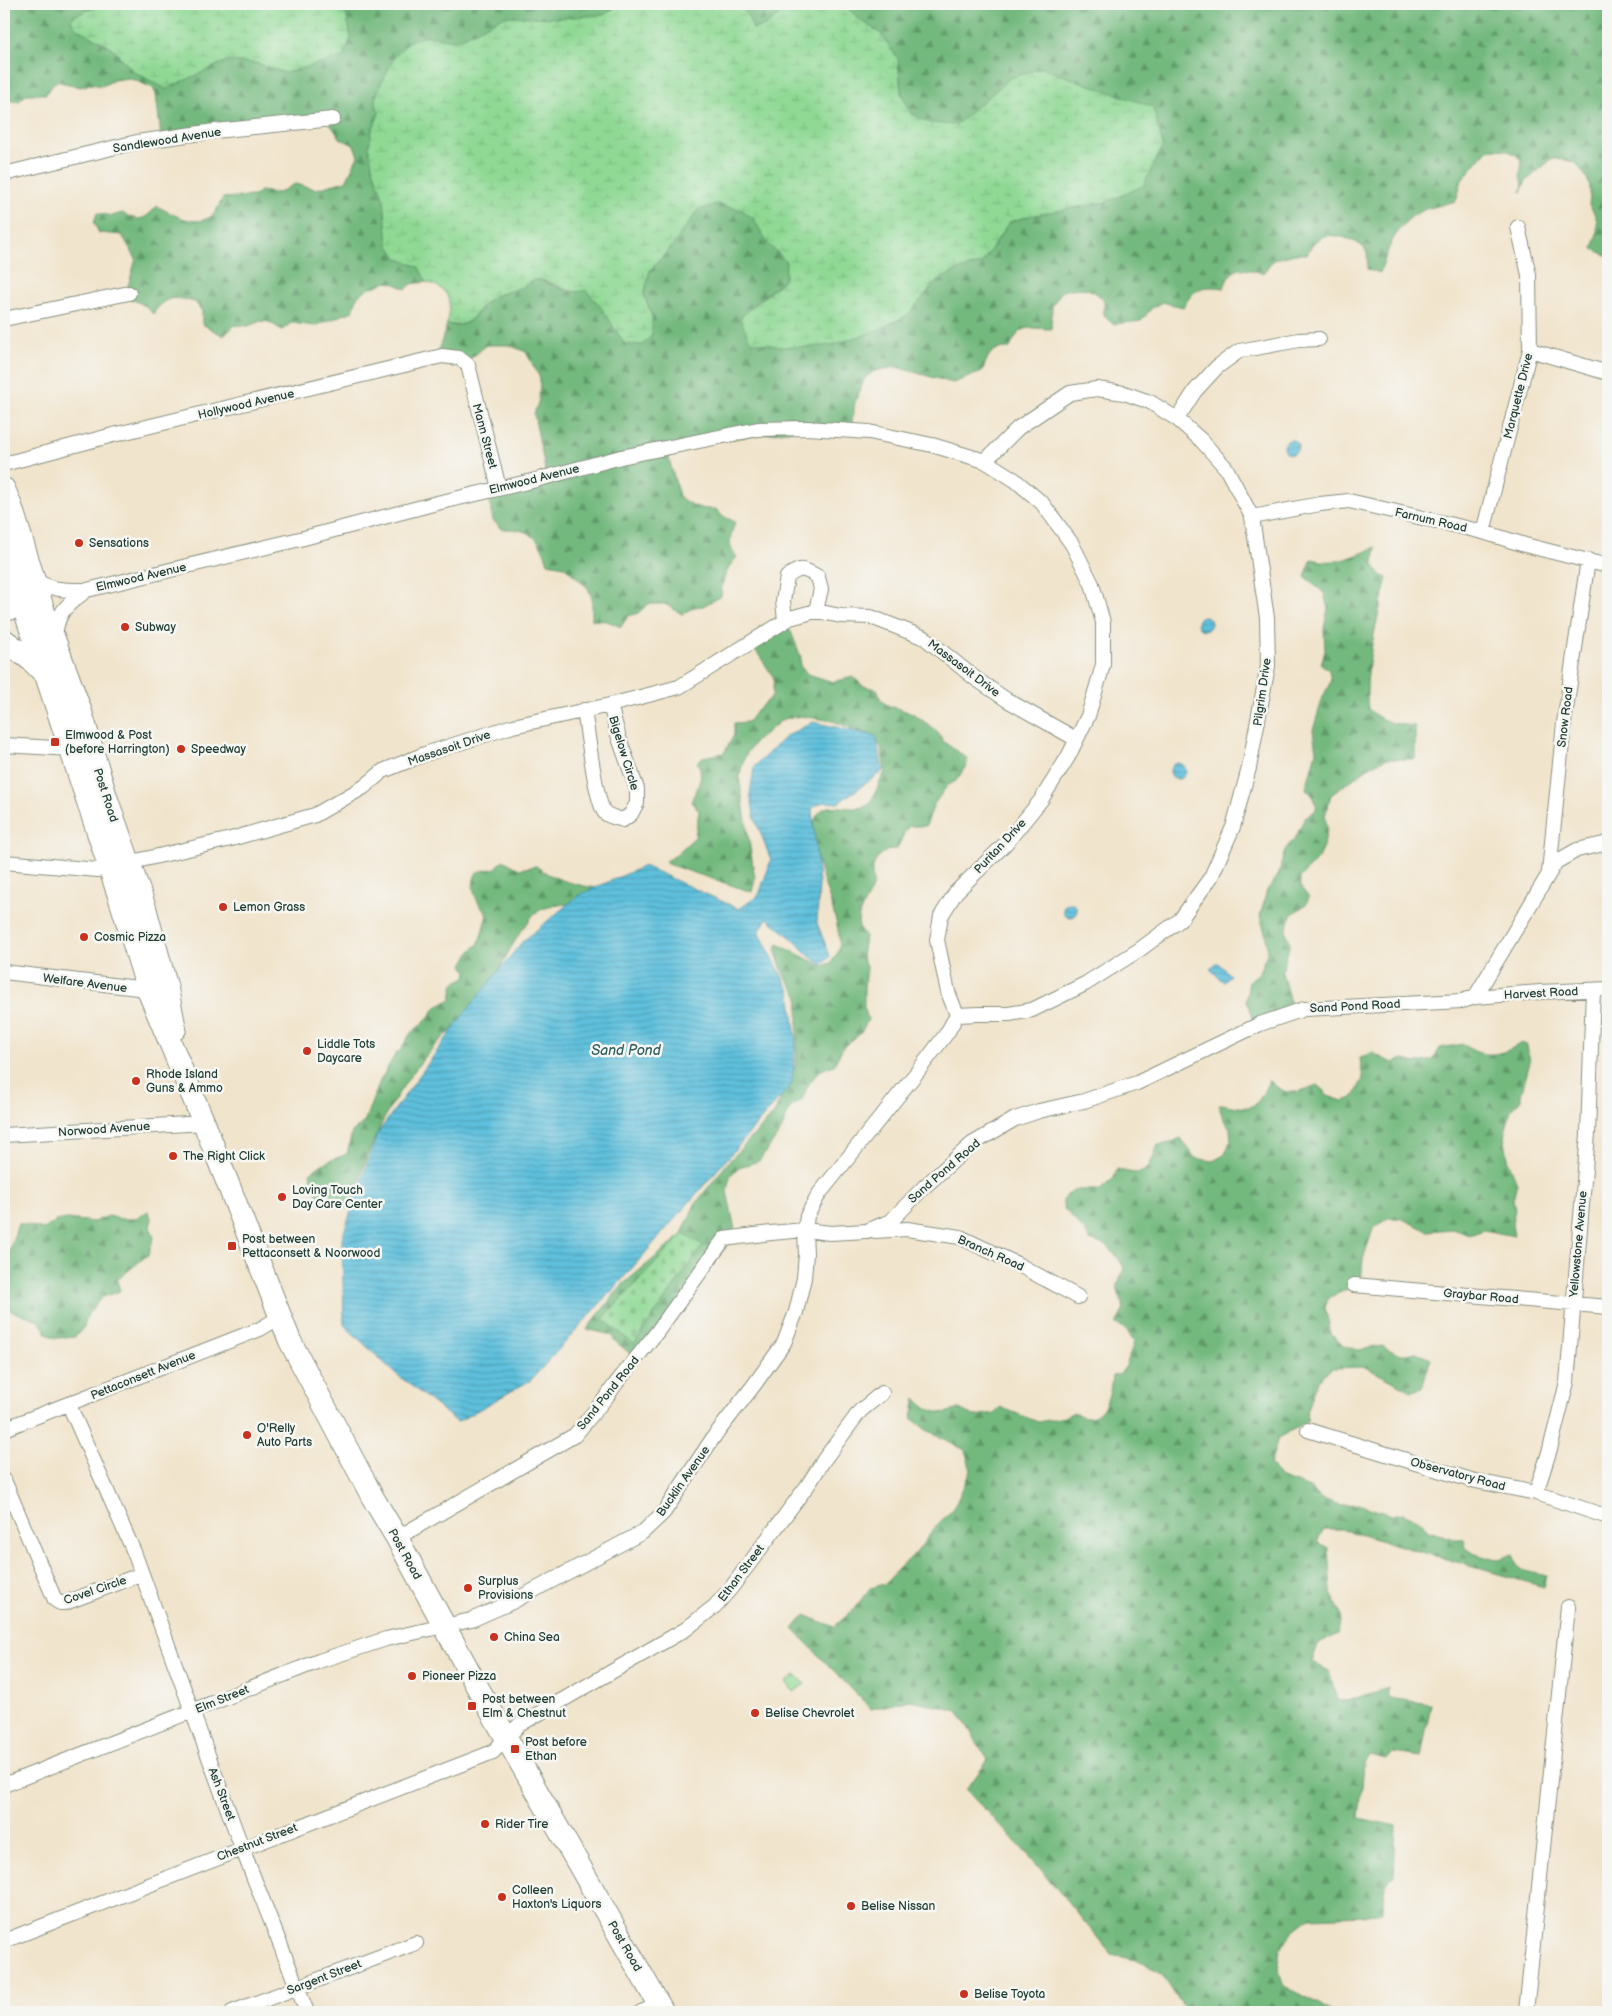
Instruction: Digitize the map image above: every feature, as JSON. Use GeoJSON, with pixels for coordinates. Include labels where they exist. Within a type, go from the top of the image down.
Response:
{"type":"FeatureCollection","features":[{"type":"Feature","properties":{"kind":"main road","name":"Post Road"},"geometry":{"type":"LineString","coordinates":[[4,489],[33,578],[22,606]]}},
{"type":"Feature","properties":{"kind":"main road","name":"Post Road"},"geometry":{"type":"LineString","coordinates":[[4,548],[71,749],[119,866],[184,1077],[290,1341],[444,1628],[654,2010]]}},
{"type":"Feature","properties":{"kind":"main road","name":"Post Road"},"geometry":{"type":"LineString","coordinates":[[22,606],[55,641],[81,712],[106,797],[119,866]]}},
{"type":"Feature","properties":{"kind":"main road"},"geometry":{"type":"LineString","coordinates":[[4,640],[31,660],[46,675]]}},
{"type":"Feature","properties":{"kind":"street","name":"Sandlewood Avenue"},"geometry":{"type":"LineString","coordinates":[[4,174],[137,142],[215,131],[333,119]]}},
{"type":"Feature","properties":{"kind":"street","name":"Marquette Drive"},"geometry":{"type":"LineString","coordinates":[[1483,532],[1530,350],[1529,275],[1518,227]]}},
{"type":"Feature","properties":{"kind":"street"},"geometry":{"type":"LineString","coordinates":[[4,320],[129,293]]}},
{"type":"Feature","properties":{"kind":"street"},"geometry":{"type":"LineString","coordinates":[[1177,419],[1195,391],[1218,367],[1240,351],[1299,340],[1320,339]]}},
{"type":"Feature","properties":{"kind":"street"},"geometry":{"type":"LineString","coordinates":[[1530,350],[1608,374]]}},
{"type":"Feature","properties":{"kind":"street","name":"Hollywood Avenue"},"geometry":{"type":"LineString","coordinates":[[4,464],[113,435],[442,356],[459,358],[468,365],[472,385]]}},
{"type":"Feature","properties":{"kind":"street","name":"Mann Street"},"geometry":{"type":"LineString","coordinates":[[472,385],[499,488]]}},
{"type":"Feature","properties":{"kind":"street","name":"Pilgrim Drive"},"geometry":{"type":"LineString","coordinates":[[957,1016],[1009,1014],[1032,1010],[1085,984],[1139,950],[1180,920],[1211,877],[1233,827],[1249,768],[1268,666],[1267,618],[1252,517],[1226,468],[1201,440],[1177,419],[1150,402],[1124,393],[1098,389],[1070,393],[1018,428],[986,461]]}},
{"type":"Feature","properties":{"kind":"street","name":"Elmwood Avenue"},"geometry":{"type":"LineString","coordinates":[[33,578],[43,586],[64,590],[86,590],[300,539],[621,457],[758,429],[807,428],[869,432],[932,445],[986,461]]}},
{"type":"Feature","properties":{"kind":"street","name":"Puritan Drive"},"geometry":{"type":"LineString","coordinates":[[957,1016],[948,992],[937,940],[941,916],[956,892],[1006,843],[1041,800],[1068,758],[1088,716],[1103,665],[1103,622],[1092,584],[1072,544],[1042,503],[1015,480],[986,461]]}},
{"type":"Feature","properties":{"kind":"street","name":"Farnum Road"},"geometry":{"type":"LineString","coordinates":[[1252,517],[1320,504],[1349,501],[1483,532],[1525,545],[1608,566]]}},
{"type":"Feature","properties":{"kind":"street","name":"Snow Road"},"geometry":{"type":"LineString","coordinates":[[1549,875],[1563,731],[1588,560]]}},
{"type":"Feature","properties":{"kind":"street"},"geometry":{"type":"LineString","coordinates":[[785,621],[783,601],[786,577],[795,570],[806,570],[818,577],[821,589],[816,611]]}},
{"type":"Feature","properties":{"kind":"street","name":"Elmwood Avenue"},"geometry":{"type":"LineString","coordinates":[[55,641],[57,620],[68,605],[86,590]]}},
{"type":"Feature","properties":{"kind":"street","name":"Massasoit Drive"},"geometry":{"type":"LineString","coordinates":[[4,862],[98,870],[231,839],[315,814],[364,787],[382,771],[425,754],[513,726],[610,705],[678,687],[785,621],[816,611],[841,616],[871,617],[925,638],[976,679],[1007,700],[1076,739]]}},
{"type":"Feature","properties":{"kind":"street","name":"Bigelow Circle"},"geometry":{"type":"LineString","coordinates":[[584,710],[597,796],[604,812],[612,817],[623,820],[631,814],[637,802],[637,789],[618,738],[610,705]]}},
{"type":"Feature","properties":{"kind":"street"},"geometry":{"type":"LineString","coordinates":[[4,745],[71,749]]}},
{"type":"Feature","properties":{"kind":"street"},"geometry":{"type":"LineString","coordinates":[[1475,997],[1556,862],[1577,850],[1608,843]]}},
{"type":"Feature","properties":{"kind":"street","name":"Welfare Avenue"},"geometry":{"type":"LineString","coordinates":[[4,972],[158,990]]}},
{"type":"Feature","properties":{"kind":"street","name":"Yellowstone Avenue"},"geometry":{"type":"LineString","coordinates":[[1536,1493],[1564,1400],[1567,1382],[1588,1134],[1593,990]]}},
{"type":"Feature","properties":{"kind":"street","name":"Harvest Road"},"geometry":{"type":"LineString","coordinates":[[1475,997],[1608,990]]}},
{"type":"Feature","properties":{"kind":"street","name":"Sand Pond Road"},"geometry":{"type":"LineString","coordinates":[[397,1538],[575,1434],[657,1332],[724,1239],[805,1230],[830,1233],[867,1231],[891,1221],[924,1186],[972,1144],[1015,1119],[1039,1111],[1084,1101],[1137,1084],[1260,1024],[1304,1009],[1462,1001],[1475,997]]}},
{"type":"Feature","properties":{"kind":"street"},"geometry":{"type":"LineString","coordinates":[[805,1230],[807,1216],[819,1194],[918,1072],[947,1033],[957,1016]]}},
{"type":"Feature","properties":{"kind":"street","name":"Norwood Avenue"},"geometry":{"type":"LineString","coordinates":[[4,1135],[204,1123]]}},
{"type":"Feature","properties":{"kind":"street","name":"Branch Road"},"geometry":{"type":"LineString","coordinates":[[867,1231],[907,1229],[960,1237],[1019,1265],[1078,1297]]}},
{"type":"Feature","properties":{"kind":"street","name":"Bucklin Avenue"},"geometry":{"type":"LineString","coordinates":[[444,1628],[471,1620],[512,1602],[621,1546],[643,1532],[664,1512],[713,1438],[784,1342],[796,1312],[804,1278],[805,1230]]}},
{"type":"Feature","properties":{"kind":"street","name":"Graybar Road"},"geometry":{"type":"LineString","coordinates":[[1354,1285],[1608,1307]]}},
{"type":"Feature","properties":{"kind":"street","name":"Pettaconsett Avenue"},"geometry":{"type":"LineString","coordinates":[[4,1429],[260,1329],[280,1317]]}},
{"type":"Feature","properties":{"kind":"street","name":"Ethan Street"},"geometry":{"type":"LineString","coordinates":[[506,1738],[519,1725],[686,1629],[715,1606],[810,1482],[860,1411],[882,1393]]}},
{"type":"Feature","properties":{"kind":"street","name":"Covel Circle"},"geometry":{"type":"LineString","coordinates":[[4,1480],[55,1600],[65,1603],[142,1574],[69,1405]]}},
{"type":"Feature","properties":{"kind":"street","name":"Observatory Road"},"geometry":{"type":"LineString","coordinates":[[1308,1430],[1471,1480],[1536,1493],[1608,1517]]}},
{"type":"Feature","properties":{"kind":"street","name":"Ash Street"},"geometry":{"type":"LineString","coordinates":[[142,1574],[242,1848],[307,2012]]}},
{"type":"Feature","properties":{"kind":"street"},"geometry":{"type":"LineString","coordinates":[[1526,2012],[1568,1607]]}},
{"type":"Feature","properties":{"kind":"street","name":"Elm Street"},"geometry":{"type":"LineString","coordinates":[[4,1785],[318,1661],[386,1639],[444,1628]]}},
{"type":"Feature","properties":{"kind":"street","name":"Chestnut Street"},"geometry":{"type":"LineString","coordinates":[[4,1941],[488,1754],[506,1738]]}},
{"type":"Feature","properties":{"kind":"street","name":"Sargent Street"},"geometry":{"type":"LineString","coordinates":[[232,2012],[416,1943]]}},
{"type":"Feature","properties":{"kind":"green space"},"geometry":{"type":"Polygon","coordinates":[[[4,4],[104,4],[76,15],[71,21],[77,28],[111,47],[133,71],[166,89],[227,61],[256,63],[285,73],[351,38],[344,4],[620,4],[604,15],[556,18],[454,40],[427,36],[375,99],[379,113],[371,134],[372,165],[384,200],[388,244],[397,258],[419,267],[426,282],[412,284],[406,289],[386,282],[367,289],[357,297],[353,311],[315,326],[291,323],[282,330],[269,322],[261,321],[248,326],[235,325],[224,336],[202,324],[202,311],[195,302],[176,298],[167,300],[153,314],[145,306],[122,295],[119,291],[128,286],[136,259],[122,235],[99,233],[94,223],[97,213],[112,216],[122,213],[137,219],[145,217],[157,206],[184,219],[199,221],[213,215],[223,198],[254,196],[260,191],[278,193],[295,184],[316,189],[346,181],[358,156],[354,145],[341,139],[327,120],[161,137],[156,94],[153,88],[129,78],[114,80],[102,86],[90,84],[81,87],[56,81],[46,94],[27,94],[18,102],[4,99],[4,4]]]}},
{"type":"Feature","properties":{"kind":"green space"},"geometry":{"type":"Polygon","coordinates":[[[104,4],[344,4],[351,38],[343,57],[285,73],[256,63],[227,61],[166,89],[133,71],[111,47],[76,28],[71,20],[76,15],[104,4]]]}},
{"type":"Feature","properties":{"kind":"green space"},"geometry":{"type":"Polygon","coordinates":[[[620,4],[743,4],[753,29],[765,26],[793,4],[843,4],[858,18],[881,34],[898,59],[901,93],[912,114],[929,123],[956,125],[1010,78],[1041,68],[1153,107],[1163,146],[1143,186],[1106,202],[1029,216],[1009,222],[982,263],[953,272],[934,284],[908,315],[875,331],[832,345],[782,347],[750,341],[740,318],[785,279],[786,261],[768,244],[754,219],[742,210],[716,204],[698,210],[673,245],[650,270],[644,295],[652,317],[652,335],[643,345],[625,344],[600,306],[586,290],[571,291],[542,280],[531,281],[522,287],[493,297],[486,301],[469,321],[464,324],[447,324],[449,302],[445,292],[441,288],[426,282],[419,267],[397,258],[388,244],[384,200],[372,165],[369,149],[371,134],[379,113],[375,99],[395,56],[411,40],[427,36],[454,40],[464,37],[505,16],[556,18],[604,15],[620,4]]]}},
{"type":"Feature","properties":{"kind":"green space"},"geometry":{"type":"Polygon","coordinates":[[[743,4],[793,4],[765,26],[752,29],[743,4]]]}},
{"type":"Feature","properties":{"kind":"green space"},"geometry":{"type":"Polygon","coordinates":[[[843,4],[1608,4],[1608,256],[1593,249],[1597,221],[1589,205],[1590,186],[1584,173],[1575,162],[1553,158],[1526,181],[1521,192],[1523,183],[1520,175],[1522,161],[1515,154],[1506,150],[1494,149],[1487,150],[1462,180],[1456,201],[1426,209],[1416,214],[1401,227],[1391,244],[1380,273],[1367,269],[1367,253],[1360,245],[1348,239],[1327,236],[1317,240],[1307,254],[1294,254],[1273,260],[1263,273],[1243,269],[1234,271],[1224,288],[1210,287],[1199,289],[1183,307],[1162,302],[1152,308],[1141,321],[1114,324],[1104,316],[1104,300],[1099,295],[1079,288],[1062,291],[1052,306],[1051,329],[1030,328],[1021,331],[1010,348],[998,349],[991,354],[982,372],[953,383],[896,367],[874,371],[865,378],[855,402],[851,428],[808,428],[666,448],[679,496],[696,507],[716,509],[721,515],[735,522],[730,545],[737,557],[730,565],[721,596],[703,606],[694,607],[682,614],[665,604],[648,604],[638,613],[628,616],[621,627],[607,621],[592,620],[592,598],[588,588],[564,566],[548,563],[541,546],[532,536],[519,530],[501,529],[493,520],[487,492],[546,474],[534,414],[539,400],[540,378],[526,352],[509,345],[487,345],[460,367],[450,356],[437,356],[447,324],[456,326],[469,322],[491,297],[521,287],[533,279],[543,281],[569,292],[586,290],[600,305],[613,324],[652,317],[644,295],[650,270],[673,245],[698,210],[716,204],[741,210],[754,218],[768,244],[786,261],[785,279],[754,304],[782,347],[832,345],[875,331],[908,315],[934,284],[953,272],[982,263],[1009,223],[1029,216],[1106,202],[1152,107],[1115,95],[1010,78],[956,126],[929,124],[912,114],[901,93],[898,59],[881,34],[858,18],[843,4]]]}},
{"type":"Feature","properties":{"kind":"green space"},"geometry":{"type":"Polygon","coordinates":[[[1376,547],[1373,564],[1380,575],[1387,578],[1369,661],[1368,709],[1390,722],[1415,726],[1415,759],[1385,759],[1368,768],[1331,795],[1325,816],[1327,828],[1324,845],[1318,858],[1300,878],[1300,886],[1309,898],[1305,905],[1291,915],[1286,931],[1290,943],[1282,972],[1292,1010],[1255,1024],[1246,1000],[1249,981],[1258,974],[1267,954],[1266,936],[1260,916],[1267,890],[1278,876],[1285,850],[1297,835],[1304,819],[1316,810],[1314,798],[1306,789],[1316,752],[1313,730],[1323,697],[1331,681],[1329,670],[1321,664],[1325,651],[1324,628],[1328,609],[1324,593],[1305,576],[1312,559],[1337,561],[1353,557],[1376,547]]]}},
{"type":"Feature","properties":{"kind":"green space"},"geometry":{"type":"Polygon","coordinates":[[[788,628],[801,657],[800,666],[808,674],[833,682],[853,677],[863,686],[877,689],[880,698],[887,705],[914,714],[937,731],[944,742],[968,759],[966,766],[956,781],[947,786],[934,804],[926,826],[909,826],[897,849],[883,853],[874,864],[872,874],[873,885],[861,911],[858,923],[860,930],[865,936],[862,958],[867,969],[864,986],[864,1007],[868,1019],[861,1033],[843,1047],[834,1065],[819,1071],[808,1085],[802,1100],[790,1108],[781,1131],[759,1161],[739,1167],[730,1176],[727,1191],[736,1235],[633,1356],[615,1341],[611,1335],[587,1329],[622,1285],[681,1236],[695,1204],[730,1160],[774,1114],[796,1064],[799,997],[783,973],[775,950],[778,944],[822,966],[831,963],[839,949],[839,935],[835,917],[816,855],[813,836],[815,821],[822,810],[826,808],[858,808],[870,804],[885,771],[881,747],[873,737],[833,721],[801,716],[783,719],[756,741],[745,756],[739,777],[755,878],[752,892],[667,864],[665,861],[673,857],[695,837],[699,811],[691,802],[701,772],[697,762],[703,757],[724,753],[734,735],[734,723],[748,722],[757,710],[772,697],[774,678],[753,646],[756,642],[788,628]]]}},
{"type":"Feature","properties":{"kind":"green space"},"geometry":{"type":"Polygon","coordinates":[[[503,860],[519,869],[536,866],[562,880],[607,892],[591,900],[553,906],[534,914],[519,934],[479,1003],[418,1065],[393,1103],[364,1165],[352,1209],[327,1204],[319,1197],[310,1173],[324,1163],[347,1154],[352,1132],[364,1122],[380,1081],[396,1053],[401,1050],[410,1034],[428,1019],[435,1008],[451,999],[454,983],[466,977],[467,971],[463,965],[470,952],[479,943],[487,915],[475,895],[474,878],[477,872],[496,868],[503,860]]]}},
{"type":"Feature","properties":{"kind":"green space"},"geometry":{"type":"Polygon","coordinates":[[[1521,1043],[1527,1045],[1530,1062],[1521,1100],[1511,1110],[1504,1136],[1509,1163],[1517,1183],[1513,1199],[1515,1209],[1512,1224],[1514,1236],[1484,1230],[1469,1235],[1453,1229],[1428,1231],[1400,1218],[1388,1218],[1373,1229],[1363,1259],[1361,1282],[1329,1298],[1325,1307],[1331,1333],[1343,1346],[1359,1350],[1382,1346],[1400,1355],[1416,1352],[1431,1358],[1422,1388],[1412,1391],[1365,1367],[1332,1368],[1318,1380],[1306,1415],[1308,1421],[1278,1438],[1270,1464],[1279,1477],[1310,1488],[1319,1498],[1340,1505],[1358,1504],[1391,1515],[1403,1513],[1421,1521],[1428,1531],[1455,1539],[1464,1539],[1466,1548],[1475,1554],[1496,1560],[1513,1554],[1521,1568],[1547,1576],[1544,1587],[1341,1529],[1324,1529],[1317,1541],[1328,1549],[1331,1592],[1341,1615],[1338,1634],[1319,1643],[1312,1662],[1329,1671],[1337,1699],[1347,1701],[1388,1688],[1388,1698],[1431,1704],[1421,1757],[1394,1753],[1386,1759],[1369,1755],[1364,1764],[1359,1818],[1396,1826],[1394,1876],[1385,1887],[1383,1912],[1364,1916],[1310,1918],[1296,1929],[1280,1949],[1277,1969],[1285,1987],[1332,2012],[1186,2012],[1163,1976],[1143,1962],[1111,1954],[1033,1860],[966,1790],[988,1760],[958,1711],[911,1700],[871,1709],[793,1629],[805,1615],[834,1627],[854,1609],[870,1588],[885,1584],[916,1553],[937,1525],[954,1508],[971,1470],[965,1450],[925,1429],[912,1418],[916,1398],[931,1410],[941,1413],[959,1409],[974,1416],[994,1413],[1000,1407],[1038,1422],[1064,1417],[1072,1413],[1085,1417],[1093,1416],[1103,1408],[1109,1395],[1112,1376],[1120,1374],[1126,1366],[1134,1342],[1126,1329],[1116,1324],[1124,1309],[1117,1288],[1124,1268],[1108,1246],[1090,1240],[1084,1230],[1065,1210],[1062,1200],[1073,1190],[1100,1190],[1114,1178],[1117,1169],[1134,1173],[1145,1170],[1158,1145],[1181,1138],[1195,1158],[1213,1161],[1224,1155],[1231,1141],[1230,1128],[1223,1119],[1219,1105],[1253,1106],[1261,1097],[1269,1080],[1286,1092],[1297,1092],[1317,1085],[1324,1091],[1325,1095],[1343,1101],[1353,1098],[1363,1079],[1360,1058],[1367,1056],[1371,1052],[1392,1063],[1403,1059],[1416,1063],[1433,1060],[1440,1048],[1464,1044],[1478,1052],[1492,1054],[1500,1053],[1521,1043]]]}},
{"type":"Feature","properties":{"kind":"green space"},"geometry":{"type":"Polygon","coordinates":[[[148,1211],[152,1219],[150,1227],[154,1238],[150,1253],[117,1280],[120,1291],[101,1298],[88,1314],[84,1327],[75,1337],[56,1338],[47,1334],[39,1322],[34,1319],[4,1307],[8,1286],[4,1274],[4,1262],[9,1253],[18,1223],[44,1229],[56,1221],[67,1219],[93,1222],[109,1216],[121,1219],[136,1219],[148,1211]]]}},
{"type":"Feature","properties":{"kind":"green space"},"geometry":{"type":"Polygon","coordinates":[[[683,1234],[703,1245],[634,1344],[603,1319],[683,1234]]]}},
{"type":"Feature","properties":{"kind":"green space"},"geometry":{"type":"Polygon","coordinates":[[[796,1674],[805,1684],[794,1692],[786,1682],[796,1674]]]}},
{"type":"Feature","properties":{"kind":"water"},"geometry":{"type":"Polygon","coordinates":[[[1291,440],[1296,442],[1298,447],[1296,452],[1291,454],[1286,452],[1284,447],[1286,442],[1291,440]]]}},
{"type":"Feature","properties":{"kind":"water"},"geometry":{"type":"Polygon","coordinates":[[[1204,616],[1209,618],[1211,623],[1209,628],[1204,630],[1199,628],[1197,623],[1199,618],[1204,616]]]}},
{"type":"Feature","properties":{"kind":"water","name":"Sand Pond"},"geometry":{"type":"Polygon","coordinates":[[[813,722],[876,736],[883,771],[838,803],[823,802],[812,808],[819,883],[817,923],[830,956],[822,965],[809,956],[794,940],[767,918],[759,932],[790,991],[796,1038],[792,1084],[627,1274],[531,1380],[457,1422],[395,1373],[344,1325],[342,1238],[377,1134],[464,1014],[522,942],[579,895],[644,866],[739,909],[759,895],[771,860],[755,819],[750,794],[754,767],[786,736],[813,722]]]}},
{"type":"Feature","properties":{"kind":"water"},"geometry":{"type":"Polygon","coordinates":[[[1175,763],[1181,763],[1186,768],[1184,777],[1175,779],[1170,774],[1170,768],[1175,763]]]}},
{"type":"Feature","properties":{"kind":"water"},"geometry":{"type":"Polygon","coordinates":[[[1070,903],[1075,905],[1077,910],[1075,915],[1070,917],[1065,915],[1063,910],[1065,905],[1070,903]]]}},
{"type":"Feature","properties":{"kind":"water"},"geometry":{"type":"Polygon","coordinates":[[[1217,962],[1230,975],[1223,982],[1210,969],[1217,962]]]}},
{"type":"Feature","properties":{"kind":"place","name":"Sensations"},"geometry":{"type":"Point","coordinates":[79,543]}},
{"type":"Feature","properties":{"kind":"place","name":"Subway"},"geometry":{"type":"Point","coordinates":[125,627]}},
{"type":"Feature","properties":{"kind":"place","name":"Elmwood & Post (before Harrington)"},"geometry":{"type":"Point","coordinates":[55,742]}},
{"type":"Feature","properties":{"kind":"place","name":"Speedway"},"geometry":{"type":"Point","coordinates":[181,749]}},
{"type":"Feature","properties":{"kind":"place","name":"Lemon Grass"},"geometry":{"type":"Point","coordinates":[223,907]}},
{"type":"Feature","properties":{"kind":"place","name":"Cosmic Pizza"},"geometry":{"type":"Point","coordinates":[84,937]}},
{"type":"Feature","properties":{"kind":"place","name":"Liddle Tots Daycare"},"geometry":{"type":"Point","coordinates":[307,1051]}},
{"type":"Feature","properties":{"kind":"place","name":"Rhode Island Guns & Ammo"},"geometry":{"type":"Point","coordinates":[136,1081]}},
{"type":"Feature","properties":{"kind":"place","name":"The Right Click"},"geometry":{"type":"Point","coordinates":[173,1156]}},
{"type":"Feature","properties":{"kind":"place","name":"Loving Touch Day Care Center"},"geometry":{"type":"Point","coordinates":[282,1197]}},
{"type":"Feature","properties":{"kind":"place","name":"Post between Pettaconsett & Noorwood"},"geometry":{"type":"Point","coordinates":[232,1246]}},
{"type":"Feature","properties":{"kind":"place","name":"O'Relly Auto Parts"},"geometry":{"type":"Point","coordinates":[247,1435]}},
{"type":"Feature","properties":{"kind":"place","name":"Surplus Provisions"},"geometry":{"type":"Point","coordinates":[468,1588]}},
{"type":"Feature","properties":{"kind":"place","name":"China Sea"},"geometry":{"type":"Point","coordinates":[494,1637]}},
{"type":"Feature","properties":{"kind":"place","name":"Pioneer Pizza"},"geometry":{"type":"Point","coordinates":[412,1676]}},
{"type":"Feature","properties":{"kind":"place","name":"Post between Elm & Chestnut"},"geometry":{"type":"Point","coordinates":[472,1706]}},
{"type":"Feature","properties":{"kind":"place","name":"Belise Chevrolet"},"geometry":{"type":"Point","coordinates":[755,1713]}},
{"type":"Feature","properties":{"kind":"place","name":"Post before Ethan"},"geometry":{"type":"Point","coordinates":[515,1749]}},
{"type":"Feature","properties":{"kind":"place","name":"Rider Tire"},"geometry":{"type":"Point","coordinates":[485,1824]}},
{"type":"Feature","properties":{"kind":"place","name":"Colleen Haxton's Liquors"},"geometry":{"type":"Point","coordinates":[502,1897]}},
{"type":"Feature","properties":{"kind":"place","name":"Belise Nissan"},"geometry":{"type":"Point","coordinates":[851,1906]}},
{"type":"Feature","properties":{"kind":"place","name":"Belise Toyota"},"geometry":{"type":"Point","coordinates":[964,1994]}}]}
